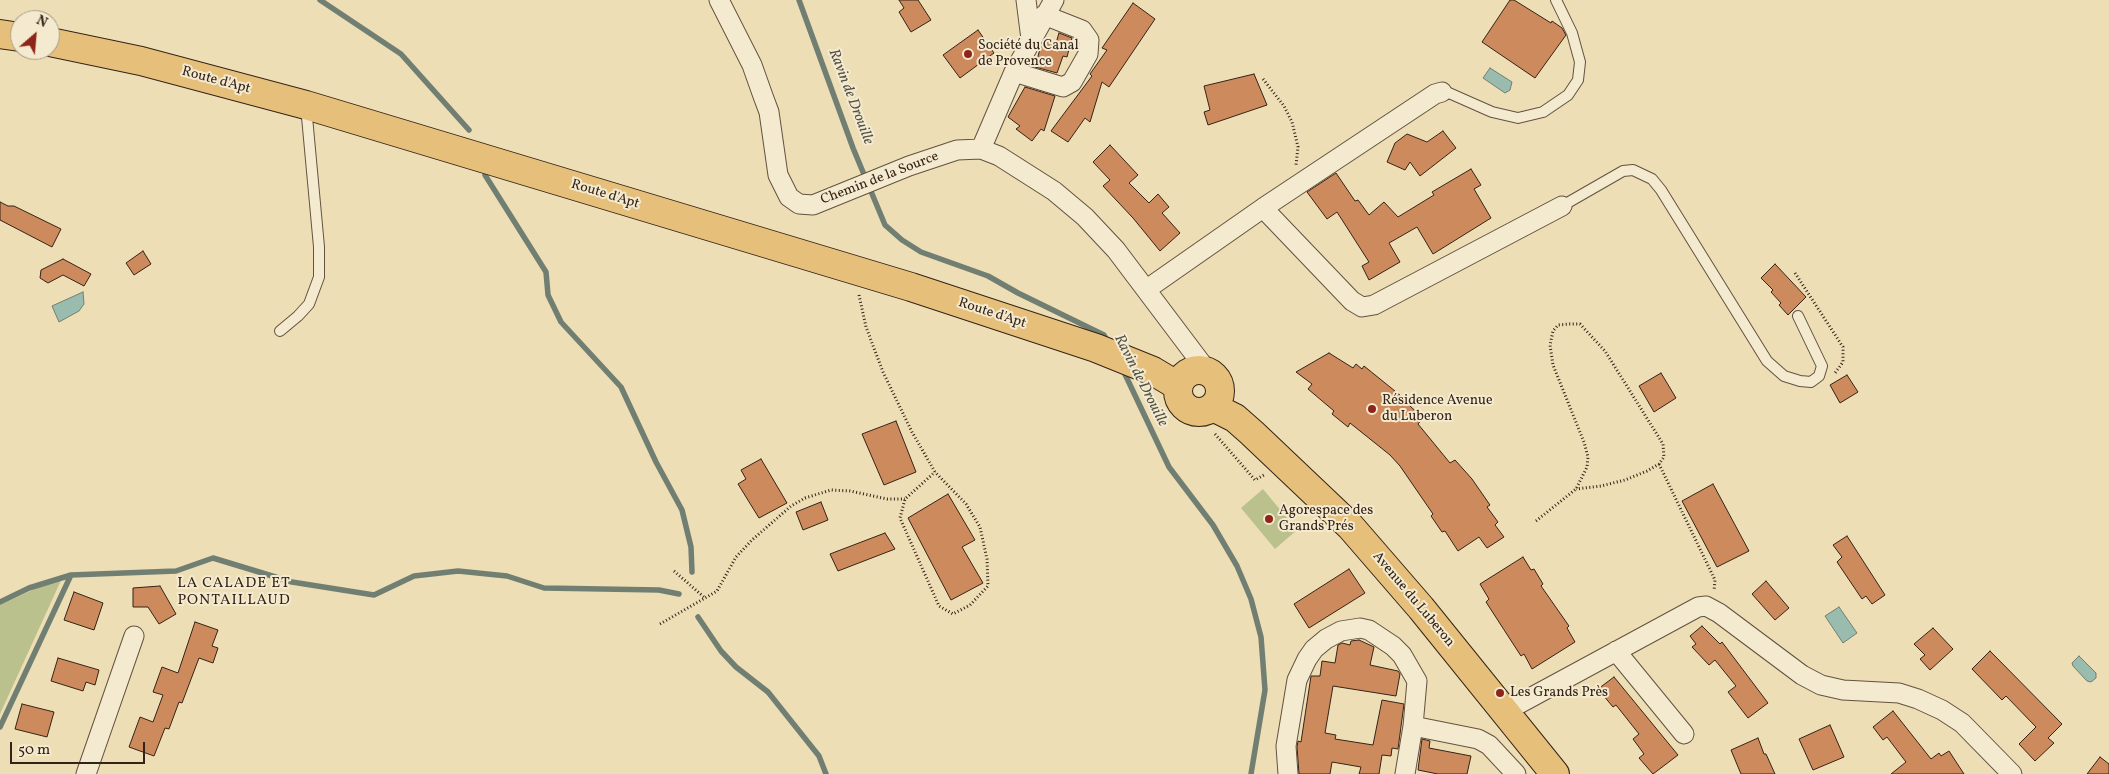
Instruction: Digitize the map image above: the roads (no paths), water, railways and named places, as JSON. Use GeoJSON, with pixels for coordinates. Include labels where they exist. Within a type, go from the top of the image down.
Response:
{"type":"FeatureCollection","features":[{"type":"Feature","properties":{"kind":"main road","name":"Route d'Apt"},"geometry":{"type":"LineString","coordinates":[[60,44],[141,61],[306,105],[854,270],[1096,348],[1145,367],[1203,384]]}},
{"type":"Feature","properties":{"kind":"main road","name":"Avenue du Luberon"},"geometry":{"type":"LineString","coordinates":[[1203,384],[1356,532],[1421,608],[1554,774]]}},
{"type":"Feature","properties":{"kind":"street","name":"Chemin de la Source"},"geometry":{"type":"LineString","coordinates":[[719,0],[752,65],[764,96],[769,112],[778,176],[783,189],[789,197],[805,205],[827,200],[909,166],[957,150],[981,149],[1010,161],[1054,191],[1085,217],[1116,250],[1147,289],[1203,384]]}},
{"type":"Feature","properties":{"kind":"street"},"geometry":{"type":"LineString","coordinates":[[1026,0],[1031,39]]}},
{"type":"Feature","properties":{"kind":"street"},"geometry":{"type":"LineString","coordinates":[[981,149],[1014,72],[1049,8],[1085,33],[1090,48],[1072,82],[1063,88],[1014,72]]}},
{"type":"Feature","properties":{"kind":"street"},"geometry":{"type":"LineString","coordinates":[[1147,289],[1263,208],[1436,94],[1442,92]]}},
{"type":"Feature","properties":{"kind":"street"},"geometry":{"type":"LineString","coordinates":[[1263,208],[1352,302],[1366,307],[1374,305],[1562,206]]}},
{"type":"Feature","properties":{"kind":"street"},"geometry":{"type":"LineString","coordinates":[[1489,745],[1510,720],[1616,651],[1698,607],[1706,606],[1719,613],[1802,675],[1821,685],[1843,690],[1899,693],[1942,710],[1962,723],[2012,774]]}},
{"type":"Feature","properties":{"kind":"street"},"geometry":{"type":"LineString","coordinates":[[1288,774],[1286,746],[1297,680],[1306,659],[1326,638],[1341,631],[1360,628],[1369,630],[1393,646],[1402,655],[1417,682],[1413,726],[1405,774]]}},
{"type":"Feature","properties":{"kind":"street"},"geometry":{"type":"LineString","coordinates":[[86,774],[134,636]]}},
{"type":"Feature","properties":{"kind":"street"},"geometry":{"type":"LineString","coordinates":[[1616,651],[1684,734]]}},
{"type":"Feature","properties":{"kind":"street"},"geometry":{"type":"LineString","coordinates":[[1413,726],[1468,736],[1489,745],[1516,774]]}},
{"type":"Feature","properties":{"kind":"lane"},"geometry":{"type":"LineString","coordinates":[[1442,92],[1450,93],[1492,112],[1518,118],[1543,112],[1568,95],[1578,80],[1580,62],[1572,33],[1556,0]]}},
{"type":"Feature","properties":{"kind":"lane"},"geometry":{"type":"LineString","coordinates":[[280,331],[309,304],[319,277],[319,247],[306,105]]}},
{"type":"Feature","properties":{"kind":"lane"},"geometry":{"type":"LineString","coordinates":[[1562,206],[1623,171],[1633,170],[1652,179],[1661,190],[1770,365],[1784,376],[1811,382],[1819,376],[1822,366],[1798,316]]}},
{"type":"Feature","properties":{"kind":"waterway"},"geometry":{"type":"LineString","coordinates":[[320,0],[401,54],[469,130]]}},
{"type":"Feature","properties":{"kind":"waterway","name":"Ravin de Drouille"},"geometry":{"type":"LineString","coordinates":[[799,0],[853,148],[885,225],[902,240],[921,252],[988,276],[1018,293],[1104,335],[1108,342]]}},
{"type":"Feature","properties":{"kind":"waterway"},"geometry":{"type":"LineString","coordinates":[[485,175],[546,272],[548,295],[561,322],[621,387],[656,462],[682,510],[691,547],[692,572]]}},
{"type":"Feature","properties":{"kind":"waterway","name":"Ravin de Drouille"},"geometry":{"type":"LineString","coordinates":[[1123,370],[1169,467],[1213,525],[1237,566],[1251,599],[1261,637],[1265,690],[1251,774]]}},
{"type":"Feature","properties":{"kind":"waterway"},"geometry":{"type":"LineString","coordinates":[[0,602],[29,588],[71,575],[176,571],[213,558],[292,582],[374,595],[414,576],[458,571],[507,576],[544,588],[659,590],[679,594]]}},
{"type":"Feature","properties":{"kind":"waterway"},"geometry":{"type":"LineString","coordinates":[[0,727],[71,575]]}},
{"type":"Feature","properties":{"kind":"waterway"},"geometry":{"type":"LineString","coordinates":[[698,617],[721,651],[736,667],[768,692],[819,756],[826,774]]}},
{"type":"Feature","properties":{"kind":"place","name":"Société du Canal de Provence"},"geometry":{"type":"Point","coordinates":[968,54]}},
{"type":"Feature","properties":{"kind":"place","name":"Résidence Avenue du Luberon"},"geometry":{"type":"Point","coordinates":[1372,409]}},
{"type":"Feature","properties":{"kind":"place","name":"Agorespace des Grands Prés"},"geometry":{"type":"Point","coordinates":[1269,519]}},
{"type":"Feature","properties":{"kind":"place","name":"Les Grands Près"},"geometry":{"type":"Point","coordinates":[1500,693]}},
{"type":"Feature","properties":{"kind":"district","name":"LA CALADE ET PONTAILLAUD"},"geometry":{"type":"Point","coordinates":[234,592]}}]}
